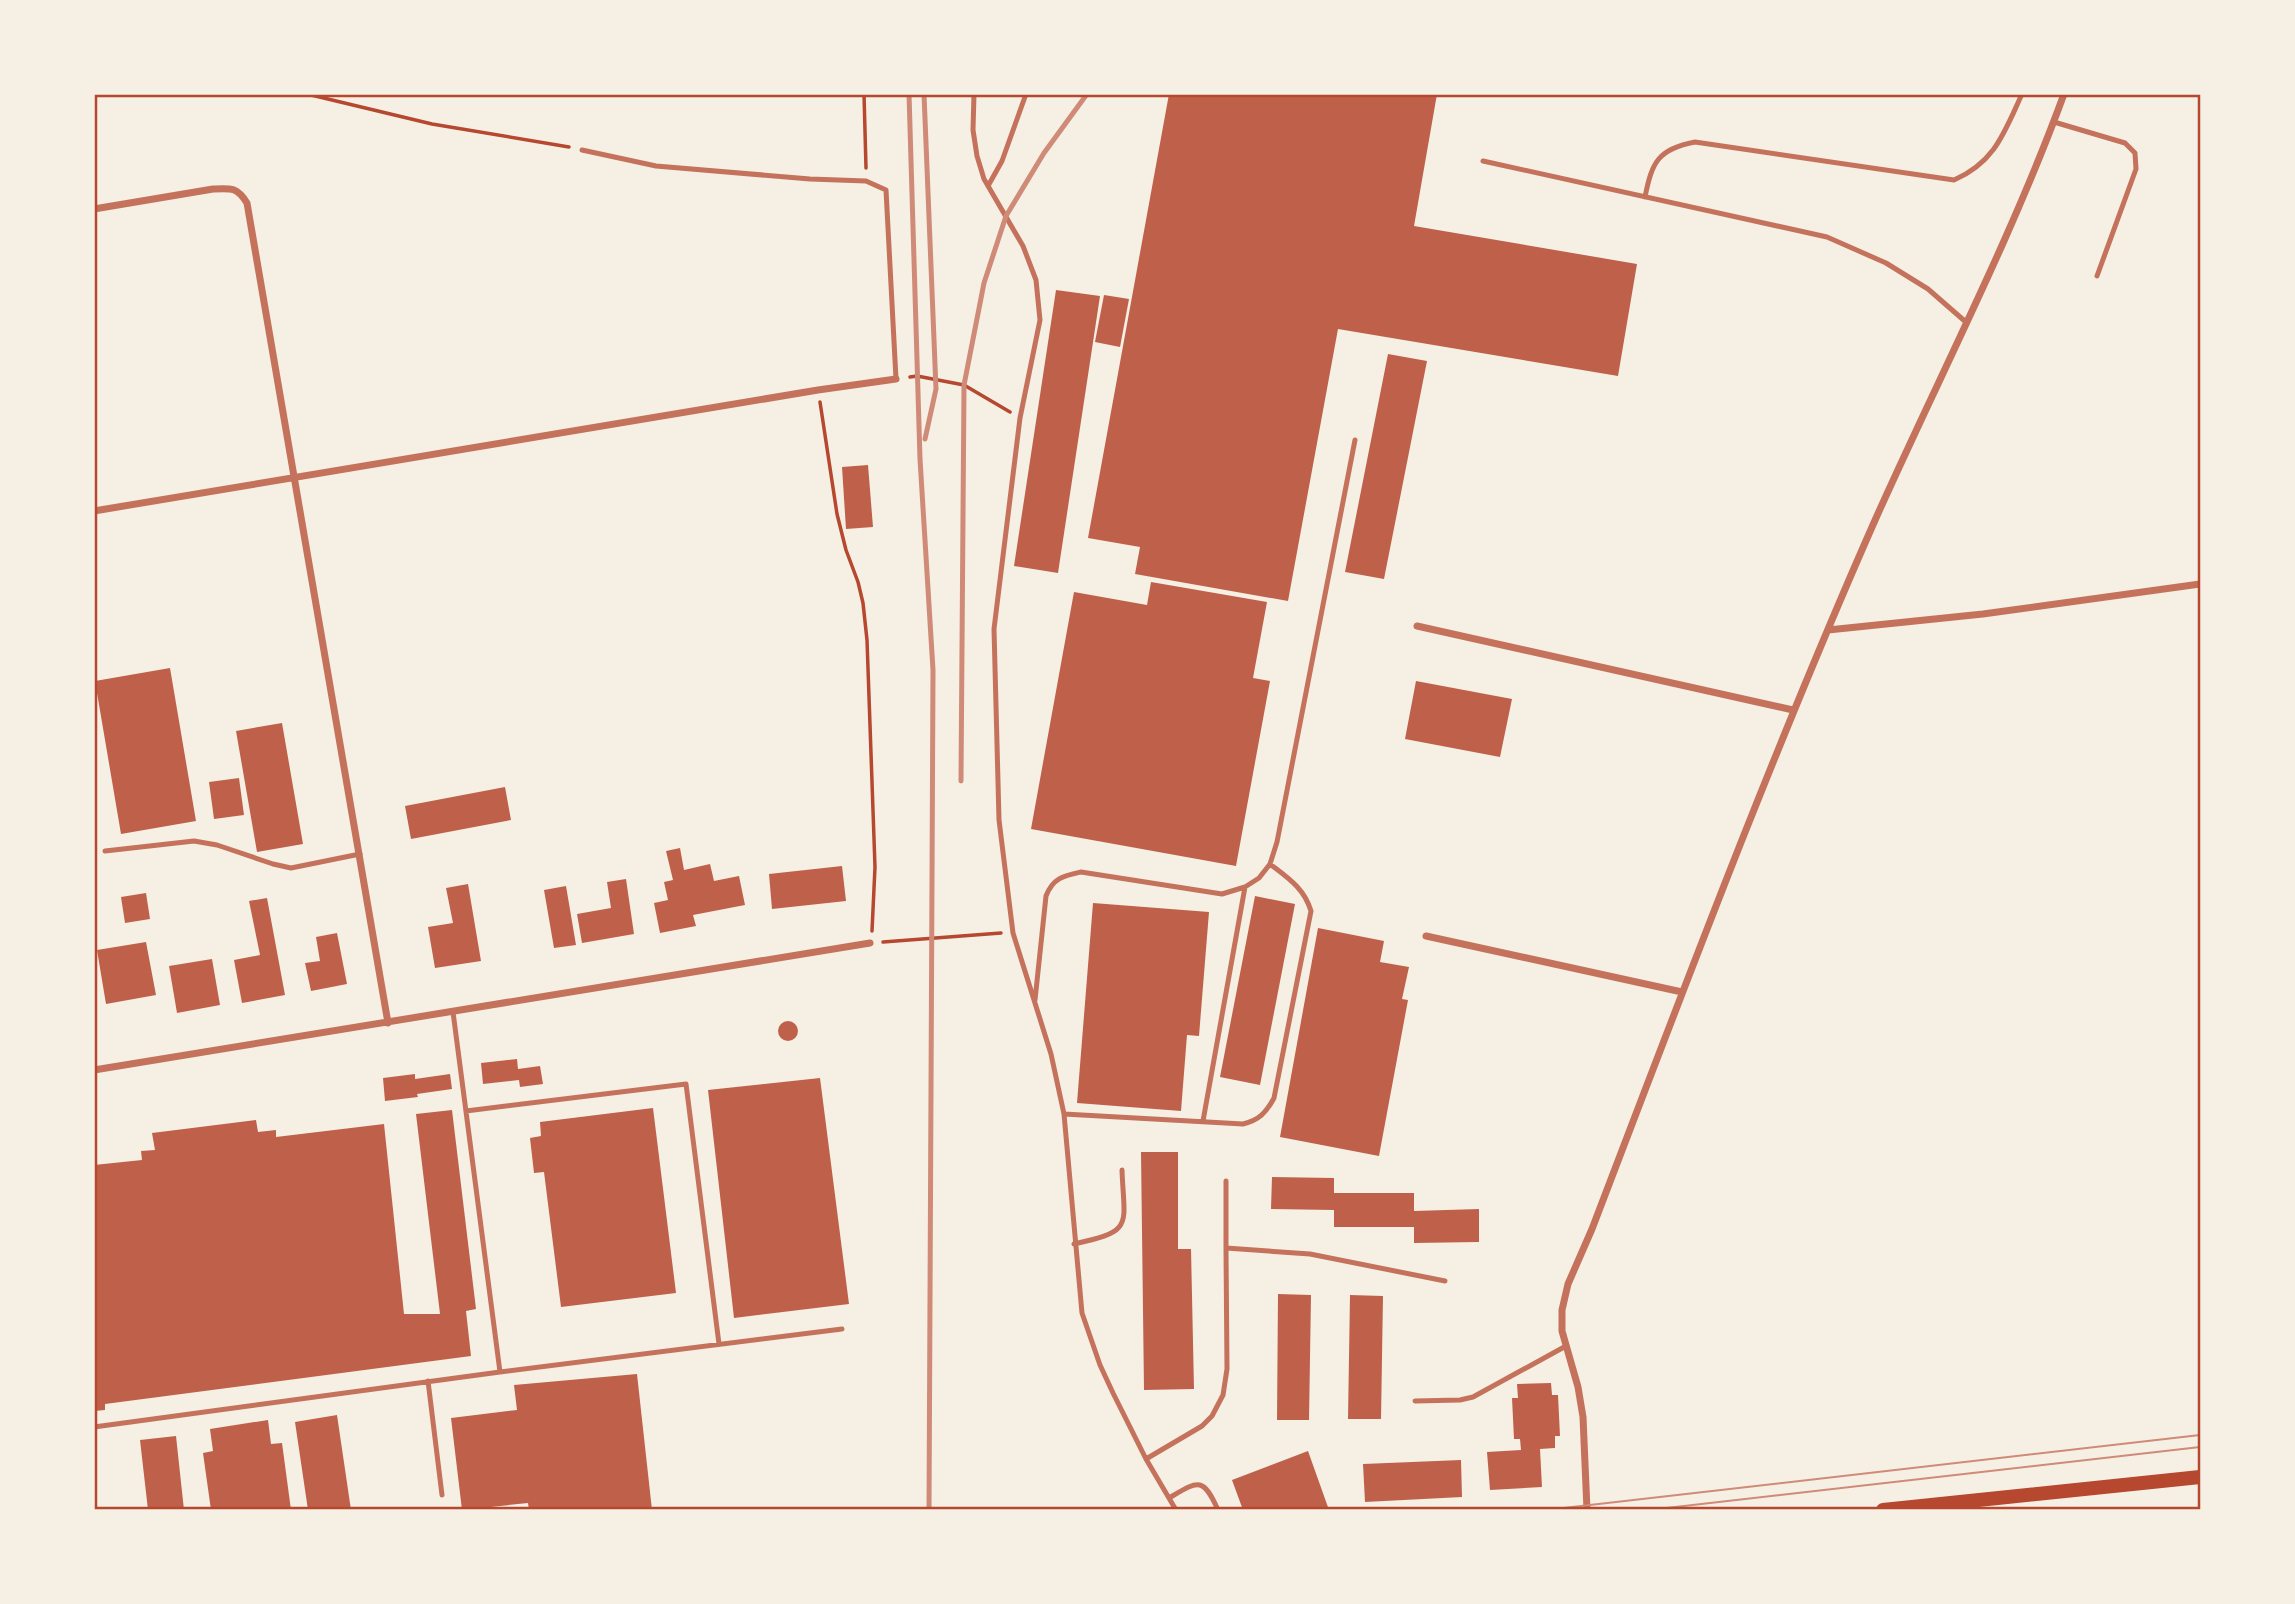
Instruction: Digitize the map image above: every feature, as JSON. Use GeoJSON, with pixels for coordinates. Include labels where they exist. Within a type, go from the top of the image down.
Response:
{"type":"FeatureCollection","features":[{"type":"Feature","properties":{"kind":"main road"},"geometry":{"type":"LineString","coordinates":[[1883,1510],[2200,1477]]}},
{"type":"Feature","properties":{"kind":"street"},"geometry":{"type":"LineString","coordinates":[[1587,1510],[1581,1402],[1562,1331],[1562,1310],[1569,1284],[1793,710],[1877,515],[1967,323],[2064,94]]}},
{"type":"Feature","properties":{"kind":"street"},"geometry":{"type":"LineString","coordinates":[[94,209],[230,188],[241,193],[247,203],[388,1023]]}},
{"type":"Feature","properties":{"kind":"street"},"geometry":{"type":"LineString","coordinates":[[94,512],[896,379]]}},
{"type":"Feature","properties":{"kind":"street"},"geometry":{"type":"LineString","coordinates":[[1828,630],[1983,614],[2200,584]]}},
{"type":"Feature","properties":{"kind":"street"},"geometry":{"type":"LineString","coordinates":[[1417,626],[1793,710]]}},
{"type":"Feature","properties":{"kind":"street"},"geometry":{"type":"LineString","coordinates":[[1426,936],[1682,992]]}},
{"type":"Feature","properties":{"kind":"street"},"geometry":{"type":"LineString","coordinates":[[94,1070],[870,943]]}},
{"type":"Feature","properties":{"kind":"lane"},"geometry":{"type":"LineString","coordinates":[[974,94],[973,130],[977,156],[988,186],[1023,246],[1036,280],[1040,320],[1020,418],[994,629],[999,820],[1013,933],[1051,1054],[1064,1114],[1082,1313],[1100,1365],[1146,1459],[1176,1510]]}},
{"type":"Feature","properties":{"kind":"lane"},"geometry":{"type":"LineString","coordinates":[[988,186],[1002,160],[1026,94]]}},
{"type":"Feature","properties":{"kind":"lane"},"geometry":{"type":"LineString","coordinates":[[1645,197],[1650,174],[1660,156],[1676,146],[1695,142],[1954,180],[1977,167],[2000,144],[2022,94]]}},
{"type":"Feature","properties":{"kind":"lane"},"geometry":{"type":"LineString","coordinates":[[2054,122],[2125,143],[2135,153],[2136,169],[2097,276]]}},
{"type":"Feature","properties":{"kind":"lane"},"geometry":{"type":"LineString","coordinates":[[582,150],[656,166],[866,181],[886,190],[896,379]]}},
{"type":"Feature","properties":{"kind":"lane"},"geometry":{"type":"LineString","coordinates":[[1483,162],[1827,237],[1886,263],[1928,289],[1967,323]]}},
{"type":"Feature","properties":{"kind":"lane"},"geometry":{"type":"LineString","coordinates":[[1034,1002],[1046,896],[1050,885],[1059,877],[1081,873],[1222,894],[1245,887],[1259,878],[1270,864],[1277,842],[1355,440]]}},
{"type":"Feature","properties":{"kind":"lane"},"geometry":{"type":"LineString","coordinates":[[104,851],[194,841],[217,845],[291,868],[360,855]]}},
{"type":"Feature","properties":{"kind":"lane"},"geometry":{"type":"LineString","coordinates":[[1064,1114],[1243,1124],[1255,1121],[1266,1112],[1274,1098],[1311,911],[1302,891],[1270,864]]}},
{"type":"Feature","properties":{"kind":"lane"},"geometry":{"type":"LineString","coordinates":[[1203,1121],[1245,887]]}},
{"type":"Feature","properties":{"kind":"lane"},"geometry":{"type":"LineString","coordinates":[[453,1012],[500,1372]]}},
{"type":"Feature","properties":{"kind":"lane"},"geometry":{"type":"LineString","coordinates":[[466,1111],[686,1084],[719,1344]]}},
{"type":"Feature","properties":{"kind":"lane"},"geometry":{"type":"LineString","coordinates":[[1074,1244],[1107,1237],[1118,1230],[1124,1221],[1122,1170]]}},
{"type":"Feature","properties":{"kind":"lane"},"geometry":{"type":"LineString","coordinates":[[1146,1459],[1202,1426],[1212,1416],[1223,1395],[1227,1369],[1226,1181]]}},
{"type":"Feature","properties":{"kind":"lane"},"geometry":{"type":"LineString","coordinates":[[1226,1248],[1310,1254],[1445,1281]]}},
{"type":"Feature","properties":{"kind":"lane"},"geometry":{"type":"LineString","coordinates":[[94,1427],[428,1381],[842,1329]]}},
{"type":"Feature","properties":{"kind":"lane"},"geometry":{"type":"LineString","coordinates":[[1415,1401],[1473,1397],[1566,1346]]}},
{"type":"Feature","properties":{"kind":"lane"},"geometry":{"type":"LineString","coordinates":[[428,1381],[442,1494]]}},
{"type":"Feature","properties":{"kind":"lane"},"geometry":{"type":"LineString","coordinates":[[1169,1498],[1194,1483],[1201,1484],[1206,1487],[1217,1510]]}},
{"type":"Feature","properties":{"kind":"path"},"geometry":{"type":"LineString","coordinates":[[307,94],[432,124],[582,150]]}},
{"type":"Feature","properties":{"kind":"path"},"geometry":{"type":"LineString","coordinates":[[864,94],[866,181]]}},
{"type":"Feature","properties":{"kind":"path"},"geometry":{"type":"LineString","coordinates":[[896,379],[917,376],[964,385],[1020,418]]}},
{"type":"Feature","properties":{"kind":"path"},"geometry":{"type":"LineString","coordinates":[[818,390],[837,514],[863,603],[867,640],[875,867],[870,943],[1013,933]]}},
{"type":"Feature","properties":{"kind":"building"},"geometry":{"type":"Polygon","coordinates":[[[1169,94],[1437,94],[1414,226],[1637,264],[1618,376],[1338,329],[1288,601],[1135,574],[1140,547],[1088,538],[1169,94]]]}},
{"type":"Feature","properties":{"kind":"building"},"geometry":{"type":"Polygon","coordinates":[[[1056,290],[1100,296],[1058,573],[1014,566],[1056,290]]]}},
{"type":"Feature","properties":{"kind":"building"},"geometry":{"type":"Polygon","coordinates":[[[1104,295],[1129,299],[1120,347],[1095,342],[1104,295]]]}},
{"type":"Feature","properties":{"kind":"building"},"geometry":{"type":"Polygon","coordinates":[[[1388,354],[1427,361],[1384,579],[1345,572],[1388,354]]]}},
{"type":"Feature","properties":{"kind":"building"},"geometry":{"type":"Polygon","coordinates":[[[868,465],[873,527],[846,529],[842,467],[868,465]]]}},
{"type":"Feature","properties":{"kind":"building"},"geometry":{"type":"Polygon","coordinates":[[[1151,582],[1267,602],[1253,678],[1270,681],[1236,866],[1031,829],[1074,592],[1147,605],[1151,582]]]}},
{"type":"Feature","properties":{"kind":"building"},"geometry":{"type":"Polygon","coordinates":[[[170,668],[196,821],[121,834],[95,681],[170,668]]]}},
{"type":"Feature","properties":{"kind":"building"},"geometry":{"type":"Polygon","coordinates":[[[1416,681],[1512,699],[1500,757],[1405,739],[1416,681]]]}},
{"type":"Feature","properties":{"kind":"building"},"geometry":{"type":"Polygon","coordinates":[[[282,723],[303,844],[257,852],[236,731],[282,723]]]}},
{"type":"Feature","properties":{"kind":"building"},"geometry":{"type":"Polygon","coordinates":[[[239,778],[244,815],[214,819],[209,782],[239,778]]]}},
{"type":"Feature","properties":{"kind":"building"},"geometry":{"type":"Polygon","coordinates":[[[505,787],[511,820],[411,839],[405,806],[505,787]]]}},
{"type":"Feature","properties":{"kind":"building"},"geometry":{"type":"Polygon","coordinates":[[[680,848],[684,870],[710,864],[714,881],[739,876],[745,905],[693,915],[696,926],[660,933],[654,903],[668,900],[664,882],[673,880],[666,851],[680,848]]]}},
{"type":"Feature","properties":{"kind":"building"},"geometry":{"type":"Polygon","coordinates":[[[842,866],[846,901],[772,909],[769,874],[842,866]]]}},
{"type":"Feature","properties":{"kind":"building"},"geometry":{"type":"Polygon","coordinates":[[[626,879],[634,934],[582,943],[577,914],[611,908],[607,882],[626,879]]]}},
{"type":"Feature","properties":{"kind":"building"},"geometry":{"type":"Polygon","coordinates":[[[468,884],[481,961],[435,968],[428,927],[453,923],[446,888],[468,884]]]}},
{"type":"Feature","properties":{"kind":"building"},"geometry":{"type":"Polygon","coordinates":[[[566,886],[576,945],[554,948],[544,890],[566,886]]]}},
{"type":"Feature","properties":{"kind":"building"},"geometry":{"type":"Polygon","coordinates":[[[146,893],[150,919],[125,923],[121,897],[146,893]]]}},
{"type":"Feature","properties":{"kind":"building"},"geometry":{"type":"Polygon","coordinates":[[[1255,896],[1295,904],[1260,1085],[1220,1077],[1255,896]]]}},
{"type":"Feature","properties":{"kind":"building"},"geometry":{"type":"Polygon","coordinates":[[[267,898],[285,995],[242,1003],[234,960],[260,955],[249,901],[267,898]]]}},
{"type":"Feature","properties":{"kind":"building"},"geometry":{"type":"Polygon","coordinates":[[[1093,903],[1209,912],[1199,1036],[1187,1035],[1181,1111],[1077,1103],[1093,903]]]}},
{"type":"Feature","properties":{"kind":"building"},"geometry":{"type":"Polygon","coordinates":[[[1318,928],[1384,941],[1380,962],[1409,967],[1402,999],[1408,1000],[1379,1156],[1280,1137],[1318,928]]]}},
{"type":"Feature","properties":{"kind":"building"},"geometry":{"type":"Polygon","coordinates":[[[337,933],[347,984],[311,991],[305,963],[320,961],[316,937],[337,933]]]}},
{"type":"Feature","properties":{"kind":"building"},"geometry":{"type":"Polygon","coordinates":[[[146,942],[156,995],[106,1004],[97,950],[146,942]]]}},
{"type":"Feature","properties":{"kind":"building"},"geometry":{"type":"Polygon","coordinates":[[[212,959],[220,1005],[177,1013],[169,966],[212,959]]]}},
{"type":"Feature","properties":{"kind":"building"},"geometry":{"type":"Polygon","coordinates":[[[788,1021],[795,1024],[798,1031],[795,1038],[788,1041],[781,1038],[778,1031],[781,1024],[788,1021]]]}},
{"type":"Feature","properties":{"kind":"building"},"geometry":{"type":"Polygon","coordinates":[[[517,1059],[518,1069],[540,1066],[543,1084],[520,1087],[519,1080],[483,1084],[481,1063],[517,1059]]]}},
{"type":"Feature","properties":{"kind":"building"},"geometry":{"type":"Polygon","coordinates":[[[415,1074],[415,1079],[450,1074],[452,1089],[385,1101],[383,1078],[415,1074]]]}},
{"type":"Feature","properties":{"kind":"building"},"geometry":{"type":"Polygon","coordinates":[[[820,1078],[849,1304],[734,1318],[708,1090],[820,1078]]]}},
{"type":"Feature","properties":{"kind":"building"},"geometry":{"type":"Polygon","coordinates":[[[653,1108],[676,1293],[561,1307],[544,1172],[534,1173],[530,1138],[541,1136],[540,1122],[653,1108]]]}},
{"type":"Feature","properties":{"kind":"building"},"geometry":{"type":"Polygon","coordinates":[[[452,1110],[476,1309],[466,1311],[471,1356],[105,1404],[105,1410],[94,1411],[94,1165],[142,1160],[141,1151],[155,1150],[152,1133],[256,1120],[258,1132],[276,1130],[276,1137],[384,1124],[404,1314],[440,1314],[416,1114],[452,1110]]]}},
{"type":"Feature","properties":{"kind":"building"},"geometry":{"type":"Polygon","coordinates":[[[1141,1152],[1178,1152],[1178,1249],[1191,1249],[1194,1389],[1144,1390],[1141,1152]]]}},
{"type":"Feature","properties":{"kind":"building"},"geometry":{"type":"Polygon","coordinates":[[[1272,1177],[1334,1178],[1334,1193],[1414,1193],[1414,1211],[1479,1209],[1479,1242],[1414,1243],[1414,1227],[1334,1227],[1334,1210],[1271,1209],[1272,1177]]]}},
{"type":"Feature","properties":{"kind":"building"},"geometry":{"type":"Polygon","coordinates":[[[1278,1294],[1311,1295],[1309,1420],[1277,1420],[1278,1294]]]}},
{"type":"Feature","properties":{"kind":"building"},"geometry":{"type":"Polygon","coordinates":[[[1350,1295],[1383,1296],[1381,1419],[1348,1419],[1350,1295]]]}},
{"type":"Feature","properties":{"kind":"building"},"geometry":{"type":"Polygon","coordinates":[[[637,1374],[652,1510],[529,1510],[528,1503],[462,1510],[451,1418],[517,1410],[514,1385],[637,1374]]]}},
{"type":"Feature","properties":{"kind":"building"},"geometry":{"type":"Polygon","coordinates":[[[1551,1383],[1552,1395],[1558,1395],[1560,1436],[1555,1436],[1555,1448],[1540,1449],[1542,1487],[1490,1490],[1487,1452],[1521,1450],[1520,1439],[1514,1439],[1512,1398],[1518,1398],[1517,1384],[1551,1383]]]}},
{"type":"Feature","properties":{"kind":"building"},"geometry":{"type":"Polygon","coordinates":[[[337,1415],[351,1510],[308,1510],[295,1422],[337,1415]]]}},
{"type":"Feature","properties":{"kind":"building"},"geometry":{"type":"Polygon","coordinates":[[[268,1420],[271,1444],[282,1443],[291,1510],[211,1510],[203,1453],[213,1451],[210,1429],[268,1420]]]}},
{"type":"Feature","properties":{"kind":"building"},"geometry":{"type":"Polygon","coordinates":[[[176,1436],[184,1510],[148,1510],[140,1440],[176,1436]]]}},
{"type":"Feature","properties":{"kind":"building"},"geometry":{"type":"Polygon","coordinates":[[[1308,1451],[1329,1510],[1243,1510],[1232,1480],[1308,1451]]]}},
{"type":"Feature","properties":{"kind":"building"},"geometry":{"type":"Polygon","coordinates":[[[1461,1460],[1462,1497],[1365,1502],[1363,1464],[1461,1460]]]}},
{"type":"Feature","properties":{"kind":"tram line"},"geometry":{"type":"LineString","coordinates":[[1546,1510],[2200,1435]]}},
{"type":"Feature","properties":{"kind":"tram line"},"geometry":{"type":"LineString","coordinates":[[1649,1510],[2200,1447]]}},
{"type":"Feature","properties":{"kind":"railway"},"geometry":{"type":"LineString","coordinates":[[909,94],[920,459],[933,670],[929,1510]]}},
{"type":"Feature","properties":{"kind":"railway"},"geometry":{"type":"LineString","coordinates":[[924,94],[936,389],[925,439]]}},
{"type":"Feature","properties":{"kind":"railway"},"geometry":{"type":"LineString","coordinates":[[961,781],[964,385],[984,283],[1006,216],[1044,153],[1087,94]]}}]}
